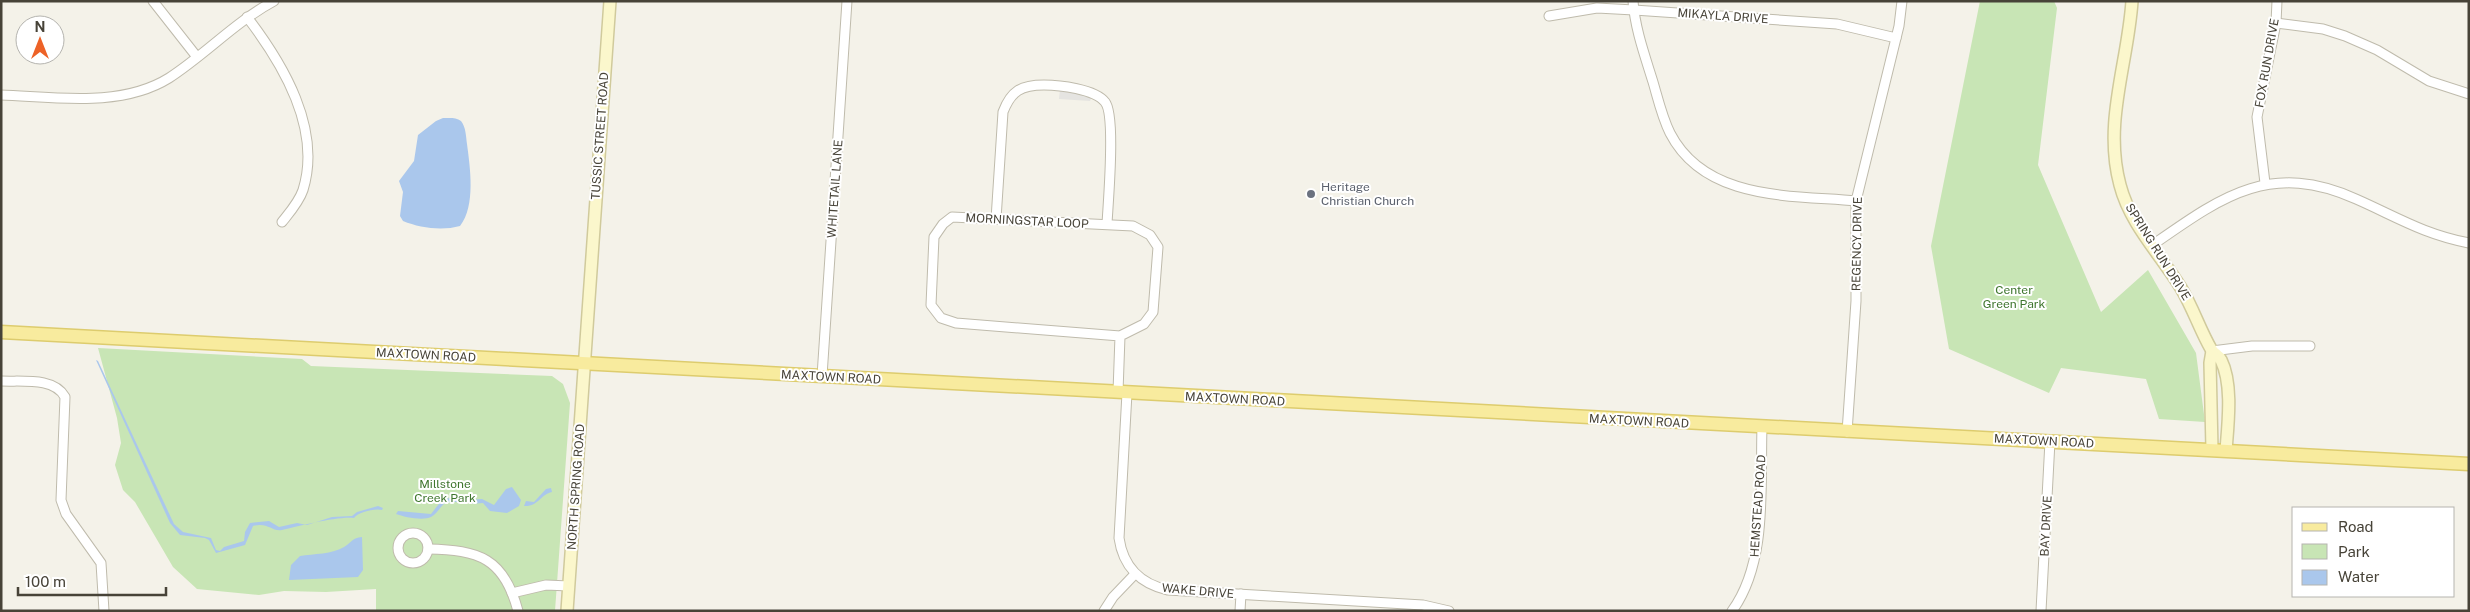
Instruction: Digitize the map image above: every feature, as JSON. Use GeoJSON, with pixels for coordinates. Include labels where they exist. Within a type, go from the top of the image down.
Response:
{"type":"FeatureCollection","features":[{"type":"Feature","properties":{"kind":"main road","name":"TUSSIC STREET ROAD"},"geometry":{"type":"LineString","coordinates":[[585,364],[610,1]]}},
{"type":"Feature","properties":{"kind":"main road","name":"SPRING RUN DRIVE"},"geometry":{"type":"LineString","coordinates":[[2132,1],[2116,107],[2114,153],[2123,196],[2132,216],[2196,315],[2212,351],[2222,360],[2227,386],[2228,424],[2226,450]]}},
{"type":"Feature","properties":{"kind":"main road","name":"MAXTOWN ROAD"},"geometry":{"type":"LineString","coordinates":[[1,332],[2469,464]]}},
{"type":"Feature","properties":{"kind":"main road","name":"SPRING RUN DRIVE"},"geometry":{"type":"LineString","coordinates":[[2212,351],[2210,363],[2212,449]]}},
{"type":"Feature","properties":{"kind":"main road","name":"NORTH SPRING ROAD"},"geometry":{"type":"LineString","coordinates":[[567,611],[585,364]]}},
{"type":"Feature","properties":{"kind":"street"},"geometry":{"type":"LineString","coordinates":[[153,1],[198,57]]}},
{"type":"Feature","properties":{"kind":"street"},"geometry":{"type":"LineString","coordinates":[[1,95],[90,99],[115,96],[138,90],[167,79],[198,57],[247,17],[274,1]]}},
{"type":"Feature","properties":{"kind":"street","name":"WHITETAIL LANE"},"geometry":{"type":"LineString","coordinates":[[822,376],[847,1]]}},
{"type":"Feature","properties":{"kind":"street","name":"REGENCY DRIVE"},"geometry":{"type":"LineString","coordinates":[[1848,432],[1856,300],[1856,201],[1896,38],[1902,1]]}},
{"type":"Feature","properties":{"kind":"street","name":"FOX RUN DRIVE"},"geometry":{"type":"LineString","coordinates":[[2265,183],[2257,117],[2276,24],[2276,1]]}},
{"type":"Feature","properties":{"kind":"street"},"geometry":{"type":"LineString","coordinates":[[1633,6],[1663,118],[1670,134],[1692,162],[1719,180],[1749,190],[1856,201]]}},
{"type":"Feature","properties":{"kind":"street","name":"MIKAYLA DRIVE"},"geometry":{"type":"LineString","coordinates":[[1549,16],[1597,8],[1633,6],[1837,24],[1896,38]]}},
{"type":"Feature","properties":{"kind":"street"},"geometry":{"type":"LineString","coordinates":[[247,17],[285,73],[302,122],[306,149],[303,189],[297,202],[282,222]]}},
{"type":"Feature","properties":{"kind":"street"},"geometry":{"type":"LineString","coordinates":[[2276,24],[2323,29],[2345,36],[2377,50],[2429,81],[2469,94]]}},
{"type":"Feature","properties":{"kind":"street"},"geometry":{"type":"LineString","coordinates":[[996,219],[1003,112],[1009,97],[1023,87],[1044,85],[1092,92],[1106,102],[1111,120],[1107,224]]}},
{"type":"Feature","properties":{"kind":"street"},"geometry":{"type":"LineString","coordinates":[[2151,246],[2209,206],[2242,190],[2265,183],[2310,185],[2333,190],[2355,198],[2411,226],[2469,243]]}},
{"type":"Feature","properties":{"kind":"street","name":"MORNINGSTAR LOOP"},"geometry":{"type":"LineString","coordinates":[[952,217],[1107,224],[1133,226],[1150,234],[1158,248],[1153,312],[1144,324],[1120,336],[956,323],[941,318],[931,305],[934,237],[943,224],[952,217]]}},
{"type":"Feature","properties":{"kind":"street"},"geometry":{"type":"LineString","coordinates":[[1104,611],[1113,597],[1135,574],[1124,558],[1119,538],[1123,393],[1120,336]]}},
{"type":"Feature","properties":{"kind":"street"},"geometry":{"type":"LineString","coordinates":[[2212,351],[2252,346],[2310,346]]}},
{"type":"Feature","properties":{"kind":"street"},"geometry":{"type":"LineString","coordinates":[[1,381],[50,384],[61,391],[65,397],[61,500],[66,514],[101,563],[104,611]]}},
{"type":"Feature","properties":{"kind":"street","name":"HEMSTEAD ROAD"},"geometry":{"type":"LineString","coordinates":[[1732,611],[1747,587],[1755,559],[1762,427]]}},
{"type":"Feature","properties":{"kind":"street","name":"BAY DRIVE"},"geometry":{"type":"LineString","coordinates":[[2041,611],[2050,441]]}},
{"type":"Feature","properties":{"kind":"street"},"geometry":{"type":"LineString","coordinates":[[428,549],[458,550],[498,567],[512,593],[518,611]]}},
{"type":"Feature","properties":{"kind":"street","name":"WAKE DRIVE"},"geometry":{"type":"LineString","coordinates":[[1135,574],[1146,583],[1168,590],[1241,594],[1379,606],[1424,605],[1449,611]]}},
{"type":"Feature","properties":{"kind":"street"},"geometry":{"type":"LineString","coordinates":[[512,593],[546,585],[569,586]]}},
{"type":"Feature","properties":{"kind":"street"},"geometry":{"type":"LineString","coordinates":[[1240,611],[1241,594]]}},
{"type":"Feature","properties":{"kind":"green space","name":"Center Green Park"},"geometry":{"type":"Polygon","coordinates":[[[1980,1],[2054,1],[2057,8],[2038,165],[2101,312],[2148,270],[2196,353],[2205,422],[2159,419],[2146,379],[2061,368],[2049,393],[1949,349],[1931,246],[1980,1]]]}},
{"type":"Feature","properties":{"kind":"green space","name":"Millstone Creek Park"},"geometry":{"type":"Polygon","coordinates":[[[98,348],[302,359],[311,366],[552,376],[563,384],[570,403],[555,611],[376,611],[376,589],[326,592],[284,591],[259,595],[197,589],[173,567],[135,502],[123,490],[115,465],[121,443],[117,418],[98,348]]]}},
{"type":"Feature","properties":{"kind":"shaded area"},"geometry":{"type":"Polygon","coordinates":[[[1060,90],[1093,94],[1090,101],[1059,99],[1060,90]]]}},
{"type":"Feature","properties":{"kind":"water"},"geometry":{"type":"Polygon","coordinates":[[[443,118],[452,118],[463,123],[468,153],[470,197],[465,218],[460,226],[446,228],[424,227],[403,221],[400,216],[403,192],[399,181],[414,161],[418,135],[443,118]]]}},
{"type":"Feature","properties":{"kind":"water"},"geometry":{"type":"Polygon","coordinates":[[[96,360],[174,524],[183,532],[211,538],[216,550],[220,551],[224,547],[244,541],[245,532],[250,523],[269,521],[279,527],[297,523],[305,525],[282,530],[275,530],[262,525],[253,526],[245,545],[216,553],[209,540],[205,538],[180,535],[170,523],[96,360]]]}},
{"type":"Feature","properties":{"kind":"water"},"geometry":{"type":"Polygon","coordinates":[[[512,487],[521,500],[519,506],[507,513],[490,511],[483,503],[455,502],[445,503],[435,514],[428,518],[414,518],[396,514],[398,511],[431,514],[442,500],[457,496],[469,500],[482,499],[494,505],[506,489],[512,487]]]}},
{"type":"Feature","properties":{"kind":"water"},"geometry":{"type":"Polygon","coordinates":[[[551,488],[552,492],[533,505],[524,506],[526,501],[534,502],[546,489],[551,488]]]}},
{"type":"Feature","properties":{"kind":"water"},"geometry":{"type":"Polygon","coordinates":[[[378,506],[383,508],[382,510],[363,512],[354,518],[338,518],[315,522],[332,517],[352,516],[357,512],[378,506]]]}},
{"type":"Feature","properties":{"kind":"water"},"geometry":{"type":"Polygon","coordinates":[[[362,537],[363,570],[358,577],[289,580],[291,565],[300,556],[334,551],[344,547],[354,539],[362,537]]]}},
{"type":"Feature","properties":{"kind":"place","name":"Heritage Christian Church"},"geometry":{"type":"Point","coordinates":[1311,194]}}]}
